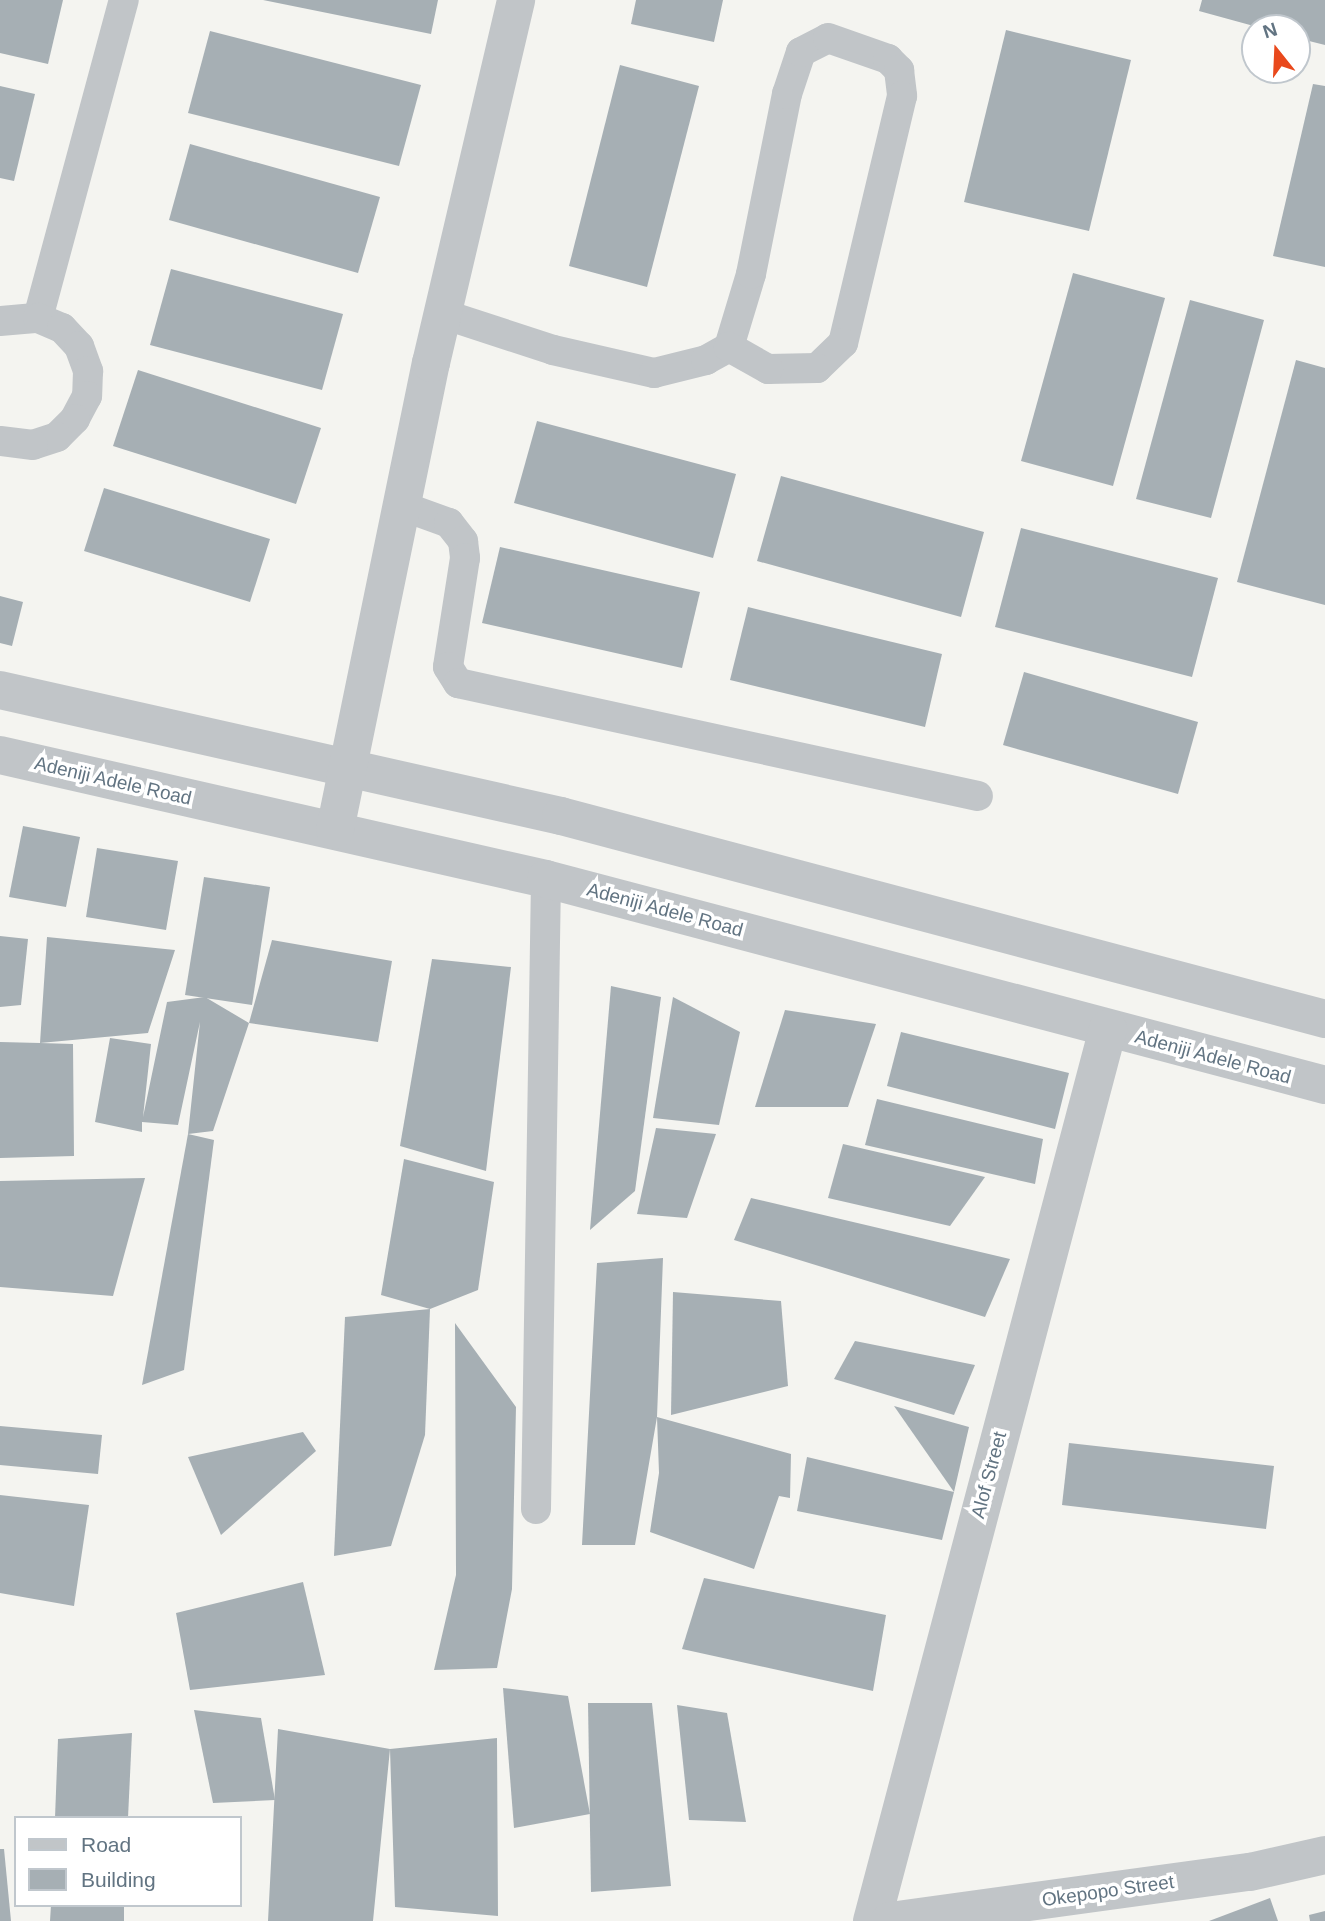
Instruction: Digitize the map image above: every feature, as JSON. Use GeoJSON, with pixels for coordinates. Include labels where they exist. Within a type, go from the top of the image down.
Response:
{"type":"FeatureCollection","features":[{"type":"Feature","properties":{"kind":"street"},"geometry":{"type":"LineString","coordinates":[[335,830],[443,314],[516,0]]}},
{"type":"Feature","properties":{"kind":"street"},"geometry":{"type":"LineString","coordinates":[[0,690],[561,816],[1324,1017]]}},
{"type":"Feature","properties":{"kind":"street","name":"Adeniji Adele Road"},"geometry":{"type":"LineString","coordinates":[[0,755],[546,878],[1108,1030],[1325,1085]]}},
{"type":"Feature","properties":{"kind":"street","name":"Alof Street"},"geometry":{"type":"LineString","coordinates":[[872,1921],[1108,1030]]}},
{"type":"Feature","properties":{"kind":"street","name":"Okepopo Street"},"geometry":{"type":"LineString","coordinates":[[890,1921],[1250,1872],[1325,1855]]}},
{"type":"Feature","properties":{"kind":"lane"},"geometry":{"type":"LineString","coordinates":[[38,317],[124,0]]}},
{"type":"Feature","properties":{"kind":"lane"},"geometry":{"type":"LineString","coordinates":[[443,314],[553,350],[654,373],[683,368],[729,346],[751,274],[787,94],[801,52],[828,38],[888,60],[898,70],[902,96],[843,344],[817,368],[768,369],[729,346]]}},
{"type":"Feature","properties":{"kind":"lane"},"geometry":{"type":"LineString","coordinates":[[0,321],[38,317],[62,328],[79,346],[88,371],[87,396],[75,419],[57,437],[33,446],[0,441]]}},
{"type":"Feature","properties":{"kind":"lane"},"geometry":{"type":"LineString","coordinates":[[402,506],[449,523],[463,541],[465,558],[448,667],[458,683],[978,796]]}},
{"type":"Feature","properties":{"kind":"lane"},"geometry":{"type":"LineString","coordinates":[[537,1509],[546,878]]}},
{"type":"Feature","properties":{"kind":"building"},"geometry":{"type":"Polygon","coordinates":[[[0,0],[63,0],[48,64],[0,53],[0,0]]]}},
{"type":"Feature","properties":{"kind":"building"},"geometry":{"type":"Polygon","coordinates":[[[263,0],[438,0],[431,34],[263,0]]]}},
{"type":"Feature","properties":{"kind":"building"},"geometry":{"type":"Polygon","coordinates":[[[636,0],[723,0],[714,42],[631,24],[636,0]]]}},
{"type":"Feature","properties":{"kind":"building"},"geometry":{"type":"Polygon","coordinates":[[[1202,0],[1325,0],[1325,45],[1311,42],[1311,14],[1241,14],[1241,23],[1199,11],[1202,0]]]}},
{"type":"Feature","properties":{"kind":"building"},"geometry":{"type":"Polygon","coordinates":[[[1006,30],[1131,60],[1089,231],[964,202],[1006,30]]]}},
{"type":"Feature","properties":{"kind":"building"},"geometry":{"type":"Polygon","coordinates":[[[210,31],[421,85],[399,166],[188,113],[210,31]]]}},
{"type":"Feature","properties":{"kind":"building"},"geometry":{"type":"Polygon","coordinates":[[[620,65],[699,86],[647,287],[569,266],[620,65]]]}},
{"type":"Feature","properties":{"kind":"building"},"geometry":{"type":"Polygon","coordinates":[[[1313,84],[1325,86],[1325,267],[1273,256],[1313,84]]]}},
{"type":"Feature","properties":{"kind":"building"},"geometry":{"type":"Polygon","coordinates":[[[0,86],[35,94],[14,181],[0,178],[0,86]]]}},
{"type":"Feature","properties":{"kind":"building"},"geometry":{"type":"Polygon","coordinates":[[[190,144],[380,197],[358,273],[169,220],[190,144]]]}},
{"type":"Feature","properties":{"kind":"building"},"geometry":{"type":"Polygon","coordinates":[[[171,269],[343,314],[322,390],[150,345],[171,269]]]}},
{"type":"Feature","properties":{"kind":"building"},"geometry":{"type":"Polygon","coordinates":[[[1073,273],[1165,298],[1113,486],[1021,461],[1073,273]]]}},
{"type":"Feature","properties":{"kind":"building"},"geometry":{"type":"Polygon","coordinates":[[[1190,300],[1264,320],[1211,518],[1136,499],[1190,300]]]}},
{"type":"Feature","properties":{"kind":"building"},"geometry":{"type":"Polygon","coordinates":[[[1296,360],[1325,368],[1325,605],[1237,582],[1296,360]]]}},
{"type":"Feature","properties":{"kind":"building"},"geometry":{"type":"Polygon","coordinates":[[[138,370],[321,428],[296,504],[113,446],[138,370]]]}},
{"type":"Feature","properties":{"kind":"building"},"geometry":{"type":"Polygon","coordinates":[[[537,421],[736,474],[713,558],[514,503],[537,421]]]}},
{"type":"Feature","properties":{"kind":"building"},"geometry":{"type":"Polygon","coordinates":[[[781,476],[984,532],[961,617],[757,561],[781,476]]]}},
{"type":"Feature","properties":{"kind":"building"},"geometry":{"type":"Polygon","coordinates":[[[104,488],[270,539],[250,602],[84,551],[104,488]]]}},
{"type":"Feature","properties":{"kind":"building"},"geometry":{"type":"Polygon","coordinates":[[[1021,528],[1218,578],[1192,677],[995,627],[1021,528]]]}},
{"type":"Feature","properties":{"kind":"building"},"geometry":{"type":"Polygon","coordinates":[[[500,547],[700,592],[682,668],[482,623],[500,547]]]}},
{"type":"Feature","properties":{"kind":"building"},"geometry":{"type":"Polygon","coordinates":[[[0,596],[23,602],[12,646],[0,643],[0,596]]]}},
{"type":"Feature","properties":{"kind":"building"},"geometry":{"type":"Polygon","coordinates":[[[748,607],[942,654],[925,727],[730,680],[748,607]]]}},
{"type":"Feature","properties":{"kind":"building"},"geometry":{"type":"Polygon","coordinates":[[[1024,672],[1198,722],[1178,794],[1003,745],[1024,672]]]}},
{"type":"Feature","properties":{"kind":"building"},"geometry":{"type":"Polygon","coordinates":[[[23,826],[80,837],[66,907],[9,897],[23,826]]]}},
{"type":"Feature","properties":{"kind":"building"},"geometry":{"type":"Polygon","coordinates":[[[97,848],[178,861],[166,930],[86,917],[97,848]]]}},
{"type":"Feature","properties":{"kind":"building"},"geometry":{"type":"Polygon","coordinates":[[[204,877],[270,887],[252,1005],[185,995],[204,877]]]}},
{"type":"Feature","properties":{"kind":"building"},"geometry":{"type":"Polygon","coordinates":[[[0,936],[28,939],[21,1005],[0,1007],[0,936]]]}},
{"type":"Feature","properties":{"kind":"building"},"geometry":{"type":"Polygon","coordinates":[[[47,937],[175,950],[148,1033],[40,1043],[47,937]]]}},
{"type":"Feature","properties":{"kind":"building"},"geometry":{"type":"Polygon","coordinates":[[[272,940],[392,961],[378,1042],[249,1023],[272,940]]]}},
{"type":"Feature","properties":{"kind":"building"},"geometry":{"type":"Polygon","coordinates":[[[432,959],[511,967],[486,1171],[400,1146],[432,959]]]}},
{"type":"Feature","properties":{"kind":"building"},"geometry":{"type":"Polygon","coordinates":[[[611,986],[661,997],[635,1191],[590,1230],[611,986]]]}},
{"type":"Feature","properties":{"kind":"building"},"geometry":{"type":"Polygon","coordinates":[[[205,997],[249,1023],[213,1131],[188,1134],[200,1022],[178,1125],[142,1122],[142,1132],[95,1122],[110,1038],[151,1044],[143,1117],[167,1002],[205,997]]]}},
{"type":"Feature","properties":{"kind":"building"},"geometry":{"type":"Polygon","coordinates":[[[673,997],[740,1032],[719,1125],[653,1118],[673,997]]]}},
{"type":"Feature","properties":{"kind":"building"},"geometry":{"type":"Polygon","coordinates":[[[785,1010],[876,1024],[848,1107],[755,1107],[785,1010]]]}},
{"type":"Feature","properties":{"kind":"building"},"geometry":{"type":"Polygon","coordinates":[[[901,1032],[1069,1073],[1055,1129],[887,1086],[901,1032]]]}},
{"type":"Feature","properties":{"kind":"building"},"geometry":{"type":"Polygon","coordinates":[[[0,1042],[73,1044],[74,1156],[0,1158],[0,1042]]]}},
{"type":"Feature","properties":{"kind":"building"},"geometry":{"type":"Polygon","coordinates":[[[877,1099],[1043,1139],[1035,1184],[865,1145],[877,1099]]]}},
{"type":"Feature","properties":{"kind":"building"},"geometry":{"type":"Polygon","coordinates":[[[656,1128],[716,1134],[687,1218],[637,1214],[656,1128]]]}},
{"type":"Feature","properties":{"kind":"building"},"geometry":{"type":"Polygon","coordinates":[[[188,1134],[214,1140],[184,1370],[142,1385],[188,1134]]]}},
{"type":"Feature","properties":{"kind":"building"},"geometry":{"type":"Polygon","coordinates":[[[843,1144],[985,1177],[950,1226],[828,1198],[843,1144]]]}},
{"type":"Feature","properties":{"kind":"building"},"geometry":{"type":"Polygon","coordinates":[[[404,1159],[494,1182],[478,1290],[430,1309],[381,1295],[404,1159]]]}},
{"type":"Feature","properties":{"kind":"building"},"geometry":{"type":"Polygon","coordinates":[[[145,1178],[113,1296],[0,1287],[0,1181],[145,1178]]]}},
{"type":"Feature","properties":{"kind":"building"},"geometry":{"type":"Polygon","coordinates":[[[751,1198],[1010,1259],[985,1317],[734,1240],[751,1198]]]}},
{"type":"Feature","properties":{"kind":"building"},"geometry":{"type":"Polygon","coordinates":[[[663,1258],[657,1417],[635,1545],[582,1545],[597,1263],[663,1258]]]}},
{"type":"Feature","properties":{"kind":"building"},"geometry":{"type":"Polygon","coordinates":[[[673,1292],[781,1301],[788,1386],[671,1415],[673,1292]]]}},
{"type":"Feature","properties":{"kind":"building"},"geometry":{"type":"Polygon","coordinates":[[[430,1309],[425,1435],[391,1546],[334,1556],[345,1317],[430,1309]]]}},
{"type":"Feature","properties":{"kind":"building"},"geometry":{"type":"Polygon","coordinates":[[[455,1323],[516,1407],[512,1589],[497,1668],[434,1670],[456,1575],[455,1323]]]}},
{"type":"Feature","properties":{"kind":"building"},"geometry":{"type":"Polygon","coordinates":[[[855,1341],[975,1365],[954,1415],[834,1379],[855,1341]]]}},
{"type":"Feature","properties":{"kind":"building"},"geometry":{"type":"Polygon","coordinates":[[[894,1406],[969,1427],[954,1492],[894,1406]]]}},
{"type":"Feature","properties":{"kind":"building"},"geometry":{"type":"Polygon","coordinates":[[[657,1417],[791,1454],[790,1498],[779,1496],[754,1569],[650,1532],[659,1473],[657,1417]]]}},
{"type":"Feature","properties":{"kind":"building"},"geometry":{"type":"Polygon","coordinates":[[[0,1426],[102,1435],[98,1474],[0,1465],[0,1426]]]}},
{"type":"Feature","properties":{"kind":"building"},"geometry":{"type":"Polygon","coordinates":[[[303,1432],[316,1451],[221,1535],[188,1457],[303,1432]]]}},
{"type":"Feature","properties":{"kind":"building"},"geometry":{"type":"Polygon","coordinates":[[[1069,1443],[1274,1466],[1266,1529],[1062,1505],[1069,1443]]]}},
{"type":"Feature","properties":{"kind":"building"},"geometry":{"type":"Polygon","coordinates":[[[807,1457],[954,1492],[942,1540],[797,1511],[807,1457]]]}},
{"type":"Feature","properties":{"kind":"building"},"geometry":{"type":"Polygon","coordinates":[[[0,1495],[89,1505],[74,1606],[0,1593],[0,1495]]]}},
{"type":"Feature","properties":{"kind":"building"},"geometry":{"type":"Polygon","coordinates":[[[704,1578],[886,1615],[873,1691],[682,1649],[704,1578]]]}},
{"type":"Feature","properties":{"kind":"building"},"geometry":{"type":"Polygon","coordinates":[[[303,1582],[325,1675],[190,1690],[176,1613],[303,1582]]]}},
{"type":"Feature","properties":{"kind":"building"},"geometry":{"type":"Polygon","coordinates":[[[503,1688],[568,1696],[590,1814],[514,1828],[503,1688]]]}},
{"type":"Feature","properties":{"kind":"building"},"geometry":{"type":"Polygon","coordinates":[[[588,1703],[652,1703],[671,1886],[591,1892],[588,1703]]]}},
{"type":"Feature","properties":{"kind":"building"},"geometry":{"type":"Polygon","coordinates":[[[677,1705],[727,1713],[746,1822],[689,1820],[677,1705]]]}},
{"type":"Feature","properties":{"kind":"building"},"geometry":{"type":"Polygon","coordinates":[[[194,1710],[261,1718],[275,1800],[213,1803],[194,1710]]]}},
{"type":"Feature","properties":{"kind":"building"},"geometry":{"type":"Polygon","coordinates":[[[278,1729],[390,1749],[373,1921],[268,1921],[278,1729]]]}},
{"type":"Feature","properties":{"kind":"building"},"geometry":{"type":"Polygon","coordinates":[[[132,1733],[128,1816],[55,1816],[58,1739],[132,1733]]]}},
{"type":"Feature","properties":{"kind":"building"},"geometry":{"type":"Polygon","coordinates":[[[497,1738],[498,1916],[395,1907],[390,1749],[497,1738]]]}},
{"type":"Feature","properties":{"kind":"building"},"geometry":{"type":"Polygon","coordinates":[[[0,1849],[4,1849],[11,1921],[0,1921],[0,1849]]]}},
{"type":"Feature","properties":{"kind":"building"},"geometry":{"type":"Polygon","coordinates":[[[1270,1898],[1278,1921],[1209,1921],[1270,1898]]]}},
{"type":"Feature","properties":{"kind":"building"},"geometry":{"type":"Polygon","coordinates":[[[51,1907],[124,1907],[124,1921],[50,1921],[51,1907]]]}},
{"type":"Feature","properties":{"kind":"building"},"geometry":{"type":"Polygon","coordinates":[[[1325,1911],[1325,1921],[1310,1921],[1309,1915],[1325,1911]]]}}]}
